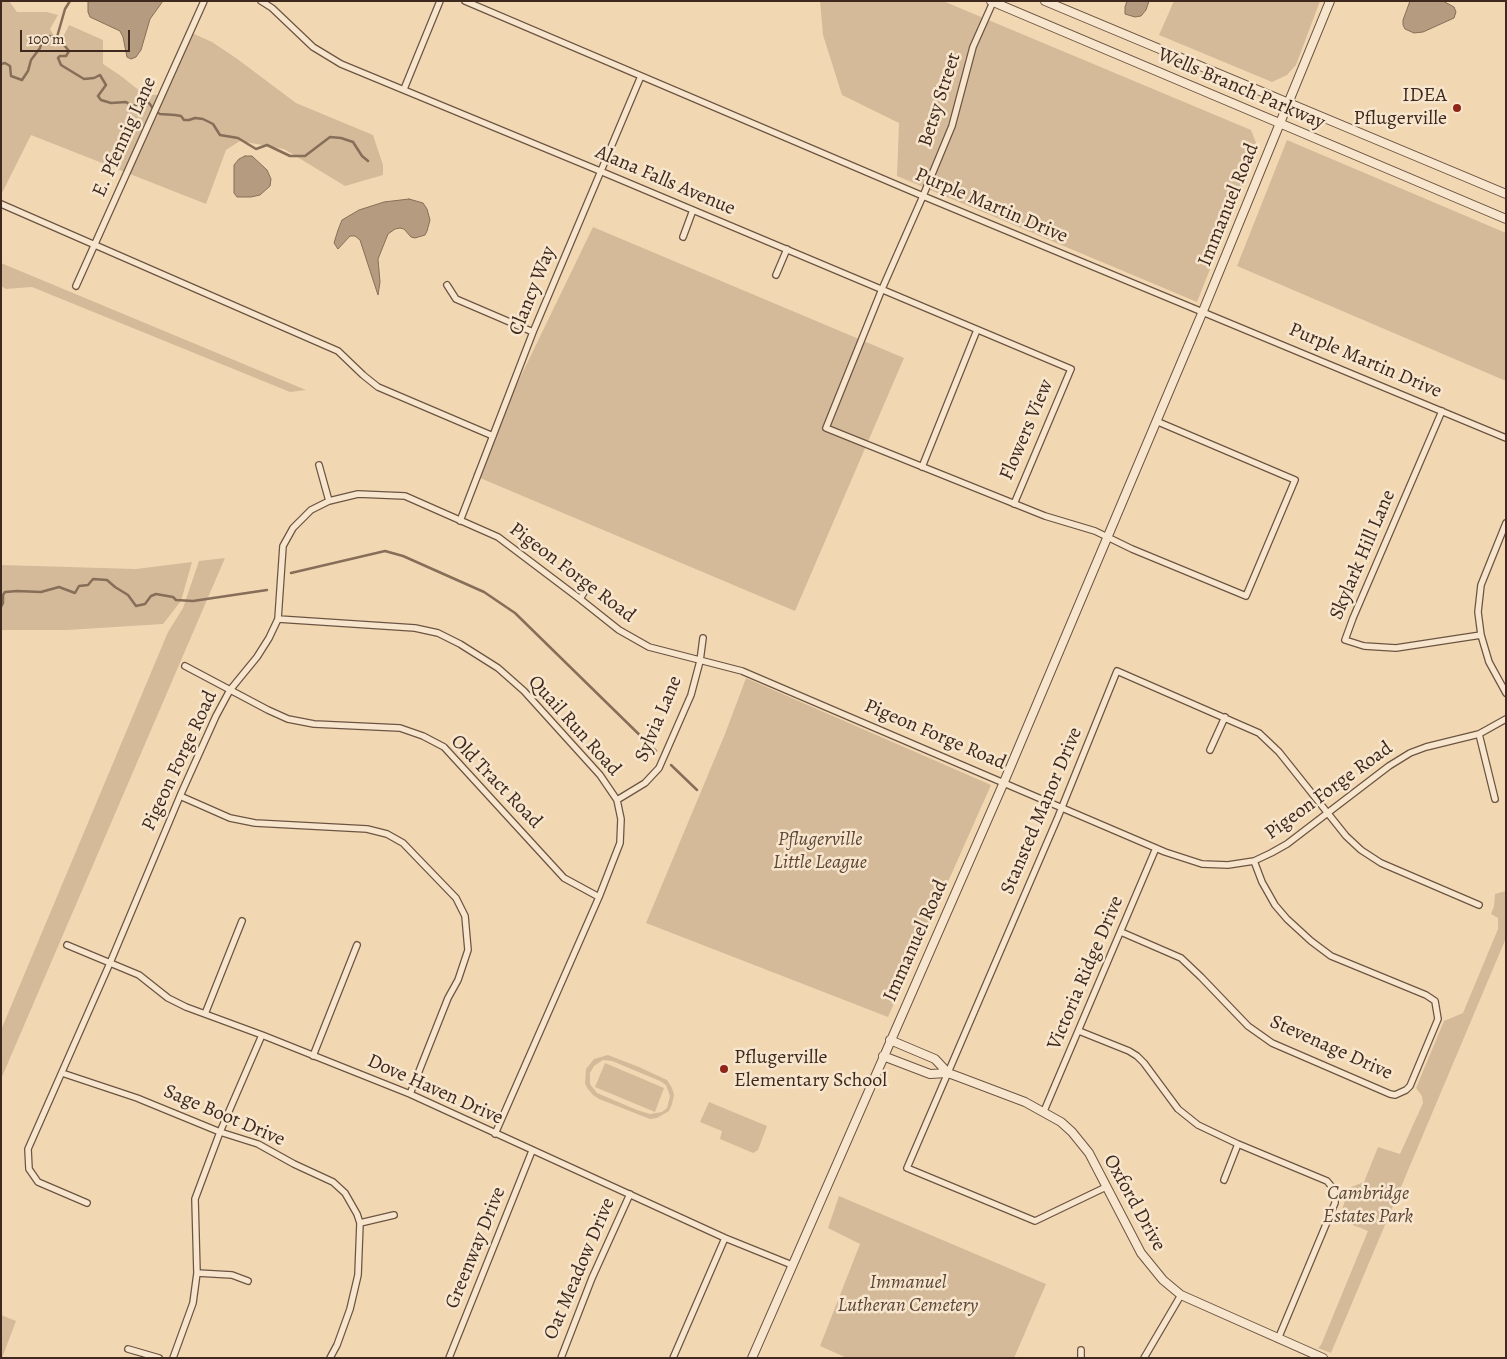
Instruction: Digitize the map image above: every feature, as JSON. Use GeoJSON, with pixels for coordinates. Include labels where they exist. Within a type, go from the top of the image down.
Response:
{"type":"FeatureCollection","features":[{"type":"Feature","properties":{"kind":"street","name":"E. Pfennig Lane"},"geometry":{"type":"LineString","coordinates":[[76,286],[204,1]]}},
{"type":"Feature","properties":{"kind":"street","name":"Alana Falls Avenue"},"geometry":{"type":"LineString","coordinates":[[261,1],[272,8],[313,47],[341,64],[1070,369]]}},
{"type":"Feature","properties":{"kind":"street"},"geometry":{"type":"LineString","coordinates":[[272,8],[275,1]]}},
{"type":"Feature","properties":{"kind":"street"},"geometry":{"type":"LineString","coordinates":[[404,89],[440,1]]}},
{"type":"Feature","properties":{"kind":"street","name":"Purple Martin Drive"},"geometry":{"type":"LineString","coordinates":[[465,1],[923,196],[1506,438]]}},
{"type":"Feature","properties":{"kind":"street","name":"Wells Branch Parkway"},"geometry":{"type":"LineString","coordinates":[[1045,1],[1506,194]]}},
{"type":"Feature","properties":{"kind":"street","name":"Immanuel Road"},"geometry":{"type":"LineString","coordinates":[[752,1358],[1004,782],[1203,311],[1330,1]]}},
{"type":"Feature","properties":{"kind":"street","name":"Wells Branch Parkway"},"geometry":{"type":"LineString","coordinates":[[992,2],[1506,218]]}},
{"type":"Feature","properties":{"kind":"street","name":"Betsy Street"},"geometry":{"type":"LineString","coordinates":[[922,467],[826,428],[882,289],[952,126],[974,47],[992,2]]}},
{"type":"Feature","properties":{"kind":"street","name":"Clancy Way"},"geometry":{"type":"LineString","coordinates":[[460,521],[533,332],[640,76]]}},
{"type":"Feature","properties":{"kind":"street"},"geometry":{"type":"LineString","coordinates":[[1,204],[338,351],[378,387],[493,436]]}},
{"type":"Feature","properties":{"kind":"street"},"geometry":{"type":"LineString","coordinates":[[683,237],[693,210]]}},
{"type":"Feature","properties":{"kind":"street"},"geometry":{"type":"LineString","coordinates":[[776,275],[786,249]]}},
{"type":"Feature","properties":{"kind":"street"},"geometry":{"type":"LineString","coordinates":[[447,285],[456,300],[533,332]]}},
{"type":"Feature","properties":{"kind":"street"},"geometry":{"type":"LineString","coordinates":[[977,330],[922,467],[1045,516],[1095,531],[1132,549],[1246,596],[1295,480],[1156,421]]}},
{"type":"Feature","properties":{"kind":"street","name":"Flowers View"},"geometry":{"type":"LineString","coordinates":[[1014,504],[1070,369]]}},
{"type":"Feature","properties":{"kind":"street","name":"Skylark Hill Lane"},"geometry":{"type":"LineString","coordinates":[[1442,411],[1345,640],[1364,646],[1396,648],[1480,635]]}},
{"type":"Feature","properties":{"kind":"street"},"geometry":{"type":"LineString","coordinates":[[319,466],[329,501]]}},
{"type":"Feature","properties":{"kind":"street","name":"Pigeon Forge Road"},"geometry":{"type":"LineString","coordinates":[[87,1203],[38,1182],[29,1169],[28,1149],[216,716],[230,690],[257,657],[278,619],[283,546],[293,528],[311,510],[329,501],[358,494],[405,496],[498,536],[619,630],[649,647],[742,672],[1156,848],[1202,864],[1228,865],[1254,860],[1271,853],[1328,815],[1389,766],[1410,753],[1426,747],[1479,734],[1506,720]]}},
{"type":"Feature","properties":{"kind":"street"},"geometry":{"type":"LineString","coordinates":[[1506,523],[1481,585],[1478,612],[1480,635],[1489,662],[1506,693]]}},
{"type":"Feature","properties":{"kind":"street"},"geometry":{"type":"LineString","coordinates":[[580,599],[588,586]]}},
{"type":"Feature","properties":{"kind":"street","name":"Quail Run Road"},"geometry":{"type":"LineString","coordinates":[[278,619],[415,628],[438,633],[460,644],[498,668],[524,691],[600,775],[617,800],[621,819],[620,842],[599,897],[495,1134]]}},
{"type":"Feature","properties":{"kind":"street","name":"Sylvia Lane"},"geometry":{"type":"LineString","coordinates":[[617,800],[645,783],[659,768],[691,695],[700,661],[703,638]]}},
{"type":"Feature","properties":{"kind":"street","name":"Old Tract Road"},"geometry":{"type":"LineString","coordinates":[[185,666],[288,719],[314,724],[400,728],[423,736],[444,747],[564,878],[599,897]]}},
{"type":"Feature","properties":{"kind":"street","name":"Stansted Manor Drive"},"geometry":{"type":"LineString","coordinates":[[1106,1187],[1035,1221],[907,1168],[1062,807],[1117,671],[1260,733],[1279,752],[1346,836],[1361,850],[1381,863],[1479,904]]}},
{"type":"Feature","properties":{"kind":"street"},"geometry":{"type":"LineString","coordinates":[[1210,750],[1225,717]]}},
{"type":"Feature","properties":{"kind":"street"},"geometry":{"type":"LineString","coordinates":[[1479,734],[1496,799]]}},
{"type":"Feature","properties":{"kind":"street"},"geometry":{"type":"LineString","coordinates":[[180,796],[230,818],[255,823],[368,829],[387,834],[402,843],[456,898],[465,916],[468,950],[458,980],[448,998],[410,1094]]}},
{"type":"Feature","properties":{"kind":"street","name":"Victoria Ridge Drive"},"geometry":{"type":"LineString","coordinates":[[1044,1111],[1156,848]]}},
{"type":"Feature","properties":{"kind":"street","name":"Stevenage Drive"},"geometry":{"type":"LineString","coordinates":[[1121,932],[1181,958],[1248,1026],[1272,1043],[1390,1094],[1395,1095],[1406,1090],[1410,1086],[1438,1019],[1434,1001],[1426,995],[1331,956],[1311,941],[1287,919],[1276,905],[1262,882],[1254,860]]}},
{"type":"Feature","properties":{"kind":"street"},"geometry":{"type":"LineString","coordinates":[[205,1014],[242,922]]}},
{"type":"Feature","properties":{"kind":"street","name":"Dove Haven Drive"},"geometry":{"type":"LineString","coordinates":[[67,945],[139,975],[168,998],[410,1094],[725,1238],[792,1265]]}},
{"type":"Feature","properties":{"kind":"street"},"geometry":{"type":"LineString","coordinates":[[313,1056],[356,945]]}},
{"type":"Feature","properties":{"kind":"street"},"geometry":{"type":"LineString","coordinates":[[1079,1031],[1137,1056],[1178,1110],[1198,1125],[1238,1144],[1327,1181],[1332,1187],[1335,1194],[1335,1203],[1278,1338]]}},
{"type":"Feature","properties":{"kind":"street"},"geometry":{"type":"LineString","coordinates":[[173,1358],[193,1303],[197,1273],[196,1199],[220,1132],[262,1035]]}},
{"type":"Feature","properties":{"kind":"street"},"geometry":{"type":"LineString","coordinates":[[890,1040],[935,1059],[948,1073]]}},
{"type":"Feature","properties":{"kind":"street"},"geometry":{"type":"LineString","coordinates":[[883,1056],[930,1074],[948,1073]]}},
{"type":"Feature","properties":{"kind":"street","name":"Sage Boot Drive"},"geometry":{"type":"LineString","coordinates":[[62,1073],[137,1098],[220,1132],[258,1144],[294,1164],[333,1182],[345,1193],[360,1223],[358,1275],[347,1318],[330,1358]]}},
{"type":"Feature","properties":{"kind":"street","name":"Oxford Drive"},"geometry":{"type":"LineString","coordinates":[[948,1073],[1025,1102],[1061,1122],[1089,1152],[1149,1265],[1181,1295],[1323,1358]]}},
{"type":"Feature","properties":{"kind":"street"},"geometry":{"type":"LineString","coordinates":[[1224,1180],[1238,1144]]}},
{"type":"Feature","properties":{"kind":"street","name":"Greenway Drive"},"geometry":{"type":"LineString","coordinates":[[449,1358],[532,1151]]}},
{"type":"Feature","properties":{"kind":"street","name":"Oat Meadow Drive"},"geometry":{"type":"LineString","coordinates":[[561,1358],[592,1278],[630,1194]]}},
{"type":"Feature","properties":{"kind":"street"},"geometry":{"type":"LineString","coordinates":[[360,1223],[394,1215]]}},
{"type":"Feature","properties":{"kind":"street"},"geometry":{"type":"LineString","coordinates":[[673,1358],[725,1238]]}},
{"type":"Feature","properties":{"kind":"street"},"geometry":{"type":"LineString","coordinates":[[197,1273],[232,1275],[248,1281]]}},
{"type":"Feature","properties":{"kind":"street"},"geometry":{"type":"LineString","coordinates":[[1144,1358],[1181,1295]]}},
{"type":"Feature","properties":{"kind":"street"},"geometry":{"type":"LineString","coordinates":[[128,1349],[159,1358]]}},
{"type":"Feature","properties":{"kind":"street"},"geometry":{"type":"LineString","coordinates":[[1081,1350],[1081,1358]]}},
{"type":"Feature","properties":{"kind":"green space"},"geometry":{"type":"Polygon","coordinates":[[[1,1],[9,1],[17,12],[47,12],[58,15],[50,29],[56,39],[63,37],[69,25],[103,40],[103,64],[145,95],[159,95],[171,81],[192,33],[212,42],[296,103],[373,135],[383,165],[383,175],[345,186],[284,149],[240,141],[226,150],[206,204],[31,135],[1,195],[1,1]]]}},
{"type":"Feature","properties":{"kind":"green space"},"geometry":{"type":"Polygon","coordinates":[[[820,1],[943,1],[1251,130],[1258,148],[1197,302],[897,176],[899,123],[842,95],[823,35],[820,1]]]}},
{"type":"Feature","properties":{"kind":"green space"},"geometry":{"type":"Polygon","coordinates":[[[1174,1],[1320,1],[1296,65],[1287,75],[1272,82],[1159,35],[1174,1]]]}},
{"type":"Feature","properties":{"kind":"green space"},"geometry":{"type":"Polygon","coordinates":[[[1287,140],[1506,233],[1506,381],[1237,266],[1287,140]]]}},
{"type":"Feature","properties":{"kind":"green space"},"geometry":{"type":"Polygon","coordinates":[[[593,227],[904,358],[795,611],[473,475],[593,227]]]}},
{"type":"Feature","properties":{"kind":"green space"},"geometry":{"type":"Polygon","coordinates":[[[1,263],[306,390],[290,392],[32,287],[6,289],[1,286],[1,263]]]}},
{"type":"Feature","properties":{"kind":"green space"},"geometry":{"type":"Polygon","coordinates":[[[225,558],[1,1079],[1,1030],[168,632],[183,608],[199,561],[225,558]]]}},
{"type":"Feature","properties":{"kind":"green space"},"geometry":{"type":"Polygon","coordinates":[[[192,562],[181,601],[163,624],[67,630],[1,630],[1,565],[136,569],[192,562]]]}},
{"type":"Feature","properties":{"kind":"green space","name":"Pflugerville Little League"},"geometry":{"type":"Polygon","coordinates":[[[746,678],[991,785],[888,1017],[646,923],[725,734],[746,678]]]}},
{"type":"Feature","properties":{"kind":"green space","name":"Cambridge Estates Park"},"geometry":{"type":"Polygon","coordinates":[[[1506,891],[1506,938],[1331,1353],[1318,1348],[1321,1345],[1368,1231],[1338,1219],[1344,1204],[1346,1189],[1364,1182],[1378,1147],[1400,1154],[1423,1103],[1422,1096],[1416,1088],[1444,1021],[1463,1013],[1498,929],[1498,918],[1491,914],[1495,894],[1506,891]]]}},
{"type":"Feature","properties":{"kind":"green space"},"geometry":{"type":"Polygon","coordinates":[[[608,1055],[667,1080],[674,1095],[669,1111],[657,1118],[650,1119],[593,1095],[585,1083],[586,1069],[594,1059],[608,1055]],[[603,1060],[594,1066],[590,1073],[590,1084],[597,1093],[650,1114],[662,1112],[667,1108],[670,1096],[666,1085],[612,1061],[603,1060]]]}},
{"type":"Feature","properties":{"kind":"green space"},"geometry":{"type":"Polygon","coordinates":[[[605,1063],[664,1088],[655,1112],[595,1087],[605,1063]]]}},
{"type":"Feature","properties":{"kind":"green space"},"geometry":{"type":"Polygon","coordinates":[[[709,1102],[767,1126],[758,1150],[753,1153],[720,1139],[722,1131],[700,1122],[709,1102]]]}},
{"type":"Feature","properties":{"kind":"green space","name":"Immanuel Lutheran Cemetery"},"geometry":{"type":"Polygon","coordinates":[[[839,1196],[1046,1284],[1014,1358],[847,1358],[820,1346],[860,1244],[828,1228],[839,1196]]]}},
{"type":"Feature","properties":{"kind":"green space"},"geometry":{"type":"Polygon","coordinates":[[[1,1315],[16,1321],[2,1358],[1,1358],[1,1315]]]}},
{"type":"Feature","properties":{"kind":"shaded area"},"geometry":{"type":"Polygon","coordinates":[[[88,1],[163,1],[150,19],[141,50],[136,57],[131,59],[127,57],[120,31],[90,17],[88,1]]]}},
{"type":"Feature","properties":{"kind":"shaded area"},"geometry":{"type":"Polygon","coordinates":[[[1127,1],[1149,1],[1146,10],[1141,16],[1135,17],[1125,14],[1127,1]]]}},
{"type":"Feature","properties":{"kind":"shaded area"},"geometry":{"type":"Polygon","coordinates":[[[1410,1],[1443,1],[1454,7],[1456,12],[1454,18],[1423,32],[1414,33],[1405,29],[1403,25],[1410,1]]]}},
{"type":"Feature","properties":{"kind":"shaded area"},"geometry":{"type":"Polygon","coordinates":[[[245,156],[252,156],[267,170],[271,179],[270,186],[260,195],[237,197],[234,193],[234,165],[245,156]]]}},
{"type":"Feature","properties":{"kind":"shaded area"},"geometry":{"type":"Polygon","coordinates":[[[409,199],[423,203],[427,209],[430,220],[427,231],[425,235],[415,238],[400,228],[388,234],[378,259],[380,282],[378,295],[360,240],[355,236],[350,236],[338,249],[334,243],[338,230],[342,220],[359,210],[384,202],[409,199]]]}},
{"type":"Feature","properties":{"kind":"waterway"},"geometry":{"type":"LineString","coordinates":[[57,37],[65,9],[70,1]]}},
{"type":"Feature","properties":{"kind":"waterway"},"geometry":{"type":"LineString","coordinates":[[1,64],[5,63],[10,66],[11,76],[22,80],[42,41],[45,37],[51,36],[60,40],[69,51],[66,56],[58,58],[61,65],[84,79],[100,75],[106,85],[98,96],[101,100],[111,103],[126,102],[132,106],[146,102],[160,114],[181,116],[184,120],[203,119],[213,124],[220,135],[238,138],[256,149],[267,145],[290,156],[305,156],[330,137],[341,138],[353,142],[362,156],[368,161]]}},
{"type":"Feature","properties":{"kind":"waterway"},"geometry":{"type":"LineString","coordinates":[[291,573],[385,551],[403,556],[484,592],[515,613],[656,751]]}},
{"type":"Feature","properties":{"kind":"waterway"},"geometry":{"type":"LineString","coordinates":[[1,607],[5,592],[41,592],[59,587],[75,593],[79,586],[88,585],[93,579],[107,580],[128,595],[136,606],[145,604],[151,596],[156,594],[173,597],[176,600],[193,601],[267,590]]}},
{"type":"Feature","properties":{"kind":"waterway"},"geometry":{"type":"LineString","coordinates":[[671,765],[697,790]]}},
{"type":"Feature","properties":{"kind":"place","name":"IDEA Pflugerville"},"geometry":{"type":"Point","coordinates":[1457,108]}},
{"type":"Feature","properties":{"kind":"place","name":"Pflugerville Elementary School"},"geometry":{"type":"Point","coordinates":[724,1069]}}]}
